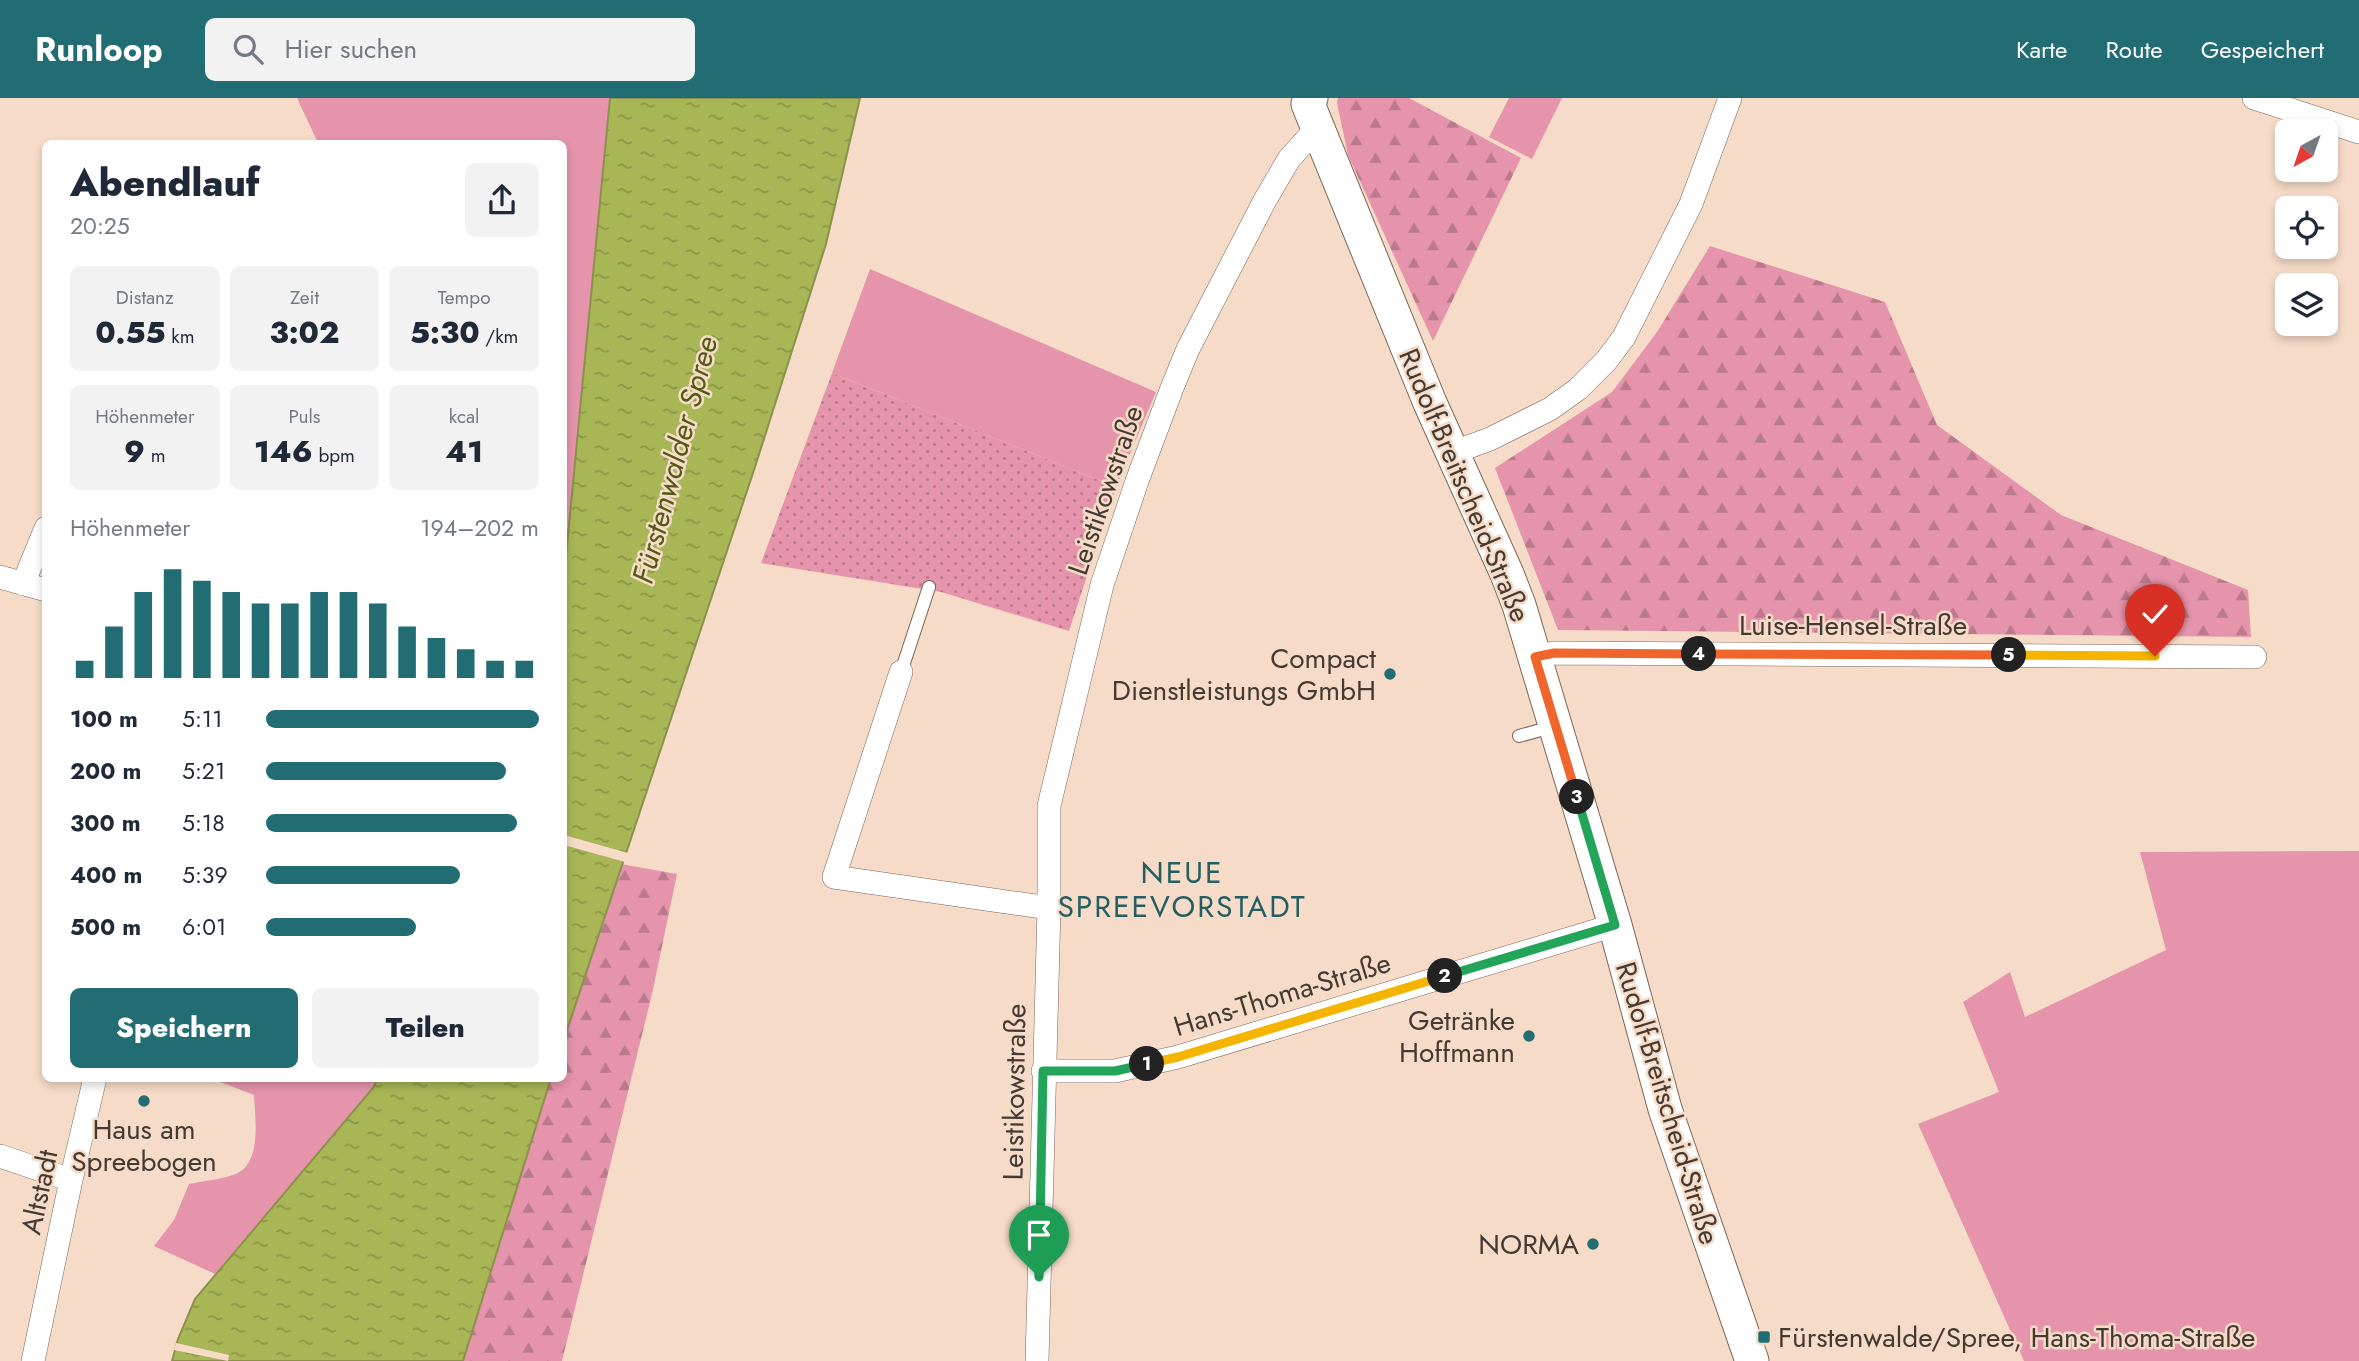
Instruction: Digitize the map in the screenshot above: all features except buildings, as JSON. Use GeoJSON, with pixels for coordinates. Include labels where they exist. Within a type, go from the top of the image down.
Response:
{"type":"FeatureCollection","features":[{"type":"Feature","properties":{"kind":"main road","name":"Rudolf-Breitscheid-Straße"},"geometry":{"type":"LineString","coordinates":[[1310,107],[1452,453],[1507,574],[1535,657],[1615,925],[1665,1109],[1752,1361]]}},
{"type":"Feature","properties":{"kind":"street"},"geometry":{"type":"LineString","coordinates":[[1452,453],[1490,439],[1550,409],[1578,389],[1606,361],[1624,337],[1691,204],[1730,98]]}},
{"type":"Feature","properties":{"kind":"street"},"geometry":{"type":"LineString","coordinates":[[2254,98],[2357,124]]}},
{"type":"Feature","properties":{"kind":"street","name":"Leistikowstraße"},"geometry":{"type":"LineString","coordinates":[[1037,1361],[1049,908],[1049,806],[1102,585],[1137,481],[1188,349],[1289,159],[1310,107]]}},
{"type":"Feature","properties":{"kind":"street"},"geometry":{"type":"LineString","coordinates":[[23,584],[42,538]]}},
{"type":"Feature","properties":{"kind":"street"},"geometry":{"type":"LineString","coordinates":[[0,578],[42,589]]}},
{"type":"Feature","properties":{"kind":"street","name":"Luise-Hensel-Straße"},"geometry":{"type":"LineString","coordinates":[[1535,657],[1554,653],[2255,657]]}},
{"type":"Feature","properties":{"kind":"street"},"geometry":{"type":"LineString","coordinates":[[901,672],[834,877],[1049,908]]}},
{"type":"Feature","properties":{"kind":"street","name":"Hans-Thoma-Straße"},"geometry":{"type":"LineString","coordinates":[[1043,1071],[1115,1071],[1178,1057],[1615,925]]}},
{"type":"Feature","properties":{"kind":"street","name":"Altstadt"},"geometry":{"type":"LineString","coordinates":[[33,1361],[94,1082]]}},
{"type":"Feature","properties":{"kind":"street"},"geometry":{"type":"LineString","coordinates":[[0,1156],[71,1180]]}},
{"type":"Feature","properties":{"kind":"lane"},"geometry":{"type":"LineString","coordinates":[[901,672],[929,587]]}},
{"type":"Feature","properties":{"kind":"lane"},"geometry":{"type":"LineString","coordinates":[[1519,736],[1555,726]]}},
{"type":"Feature","properties":{"kind":"green space"},"geometry":{"type":"Polygon","coordinates":[[[297,98],[610,98],[567,546],[567,140],[317,140],[297,98]]]}},
{"type":"Feature","properties":{"kind":"green space"},"geometry":{"type":"Polygon","coordinates":[[[1338,98],[1409,98],[1521,158],[1433,341],[1348,155],[1338,98]]]}},
{"type":"Feature","properties":{"kind":"green space"},"geometry":{"type":"Polygon","coordinates":[[[1509,98],[1562,98],[1532,159],[1489,137],[1509,98]]]}},
{"type":"Feature","properties":{"kind":"green space"},"geometry":{"type":"Polygon","coordinates":[[[1710,246],[1885,302],[1937,425],[2061,515],[2248,590],[2251,637],[1558,630],[1495,468],[1612,392],[1657,332],[1710,246]]]}},
{"type":"Feature","properties":{"kind":"green space"},"geometry":{"type":"Polygon","coordinates":[[[870,269],[1156,392],[1116,487],[832,373],[870,269]]]}},
{"type":"Feature","properties":{"kind":"green space"},"geometry":{"type":"Polygon","coordinates":[[[832,373],[1116,487],[1069,631],[941,592],[761,563],[832,373]]]}},
{"type":"Feature","properties":{"kind":"green space"},"geometry":{"type":"Polygon","coordinates":[[[2359,851],[2359,1361],[2024,1361],[1918,1124],[1999,1092],[1963,1002],[2010,972],[2025,1017],[2166,950],[2140,852],[2359,851]]]}},
{"type":"Feature","properties":{"kind":"green space"},"geometry":{"type":"Polygon","coordinates":[[[621,864],[677,874],[652,994],[562,1361],[463,1361],[549,1082],[567,1082],[567,1030],[621,864]]]}},
{"type":"Feature","properties":{"kind":"green space"},"geometry":{"type":"Polygon","coordinates":[[[220,1082],[376,1082],[215,1274],[154,1246],[174,1220],[189,1184],[238,1173],[246,1167],[254,1148],[254,1095],[220,1082]]]}},
{"type":"Feature","properties":{"kind":"water","name":"Fürstenwalder Spree"},"geometry":{"type":"Polygon","coordinates":[[[610,98],[860,98],[826,244],[754,470],[567,1030],[567,546],[610,98]]]}},
{"type":"Feature","properties":{"kind":"water"},"geometry":{"type":"Polygon","coordinates":[[[376,1082],[550,1082],[463,1361],[172,1361],[195,1299],[376,1082]]]}},
{"type":"Feature","properties":{"kind":"pier"},"geometry":{"type":"Polygon","coordinates":[[[567,836],[628,853],[625,862],[567,846],[567,836]]]}},
{"type":"Feature","properties":{"kind":"pier"},"geometry":{"type":"Polygon","coordinates":[[[176,1343],[229,1355],[228,1361],[174,1350],[176,1343]]]}},
{"type":"Feature","properties":{"kind":"place","name":"Compact Dienstleistungs GmbH"},"geometry":{"type":"Point","coordinates":[1390,674]}},
{"type":"Feature","properties":{"kind":"place","name":"Getränke Hoffmann"},"geometry":{"type":"Point","coordinates":[1529,1036]}},
{"type":"Feature","properties":{"kind":"place","name":"Haus am Spreebogen"},"geometry":{"type":"Point","coordinates":[144,1101]}},
{"type":"Feature","properties":{"kind":"place","name":"NORMA"},"geometry":{"type":"Point","coordinates":[1593,1244]}},
{"type":"Feature","properties":{"kind":"place","name":"Fürstenwalde/Spree, Hans-Thoma-Straße"},"geometry":{"type":"Point","coordinates":[1764,1337]}},
{"type":"Feature","properties":{"kind":"district","name":"NEUE SPREEVORSTADT"},"geometry":{"type":"Point","coordinates":[1182,890]}},
{"type":"Feature","properties":{"kind":"route"},"geometry":{"type":"LineString","coordinates":[[1039,1277],[1043,1071],[1115,1071],[1178,1057],[1615,925],[1535,657],[1554,653],[2155,656]]}}]}
